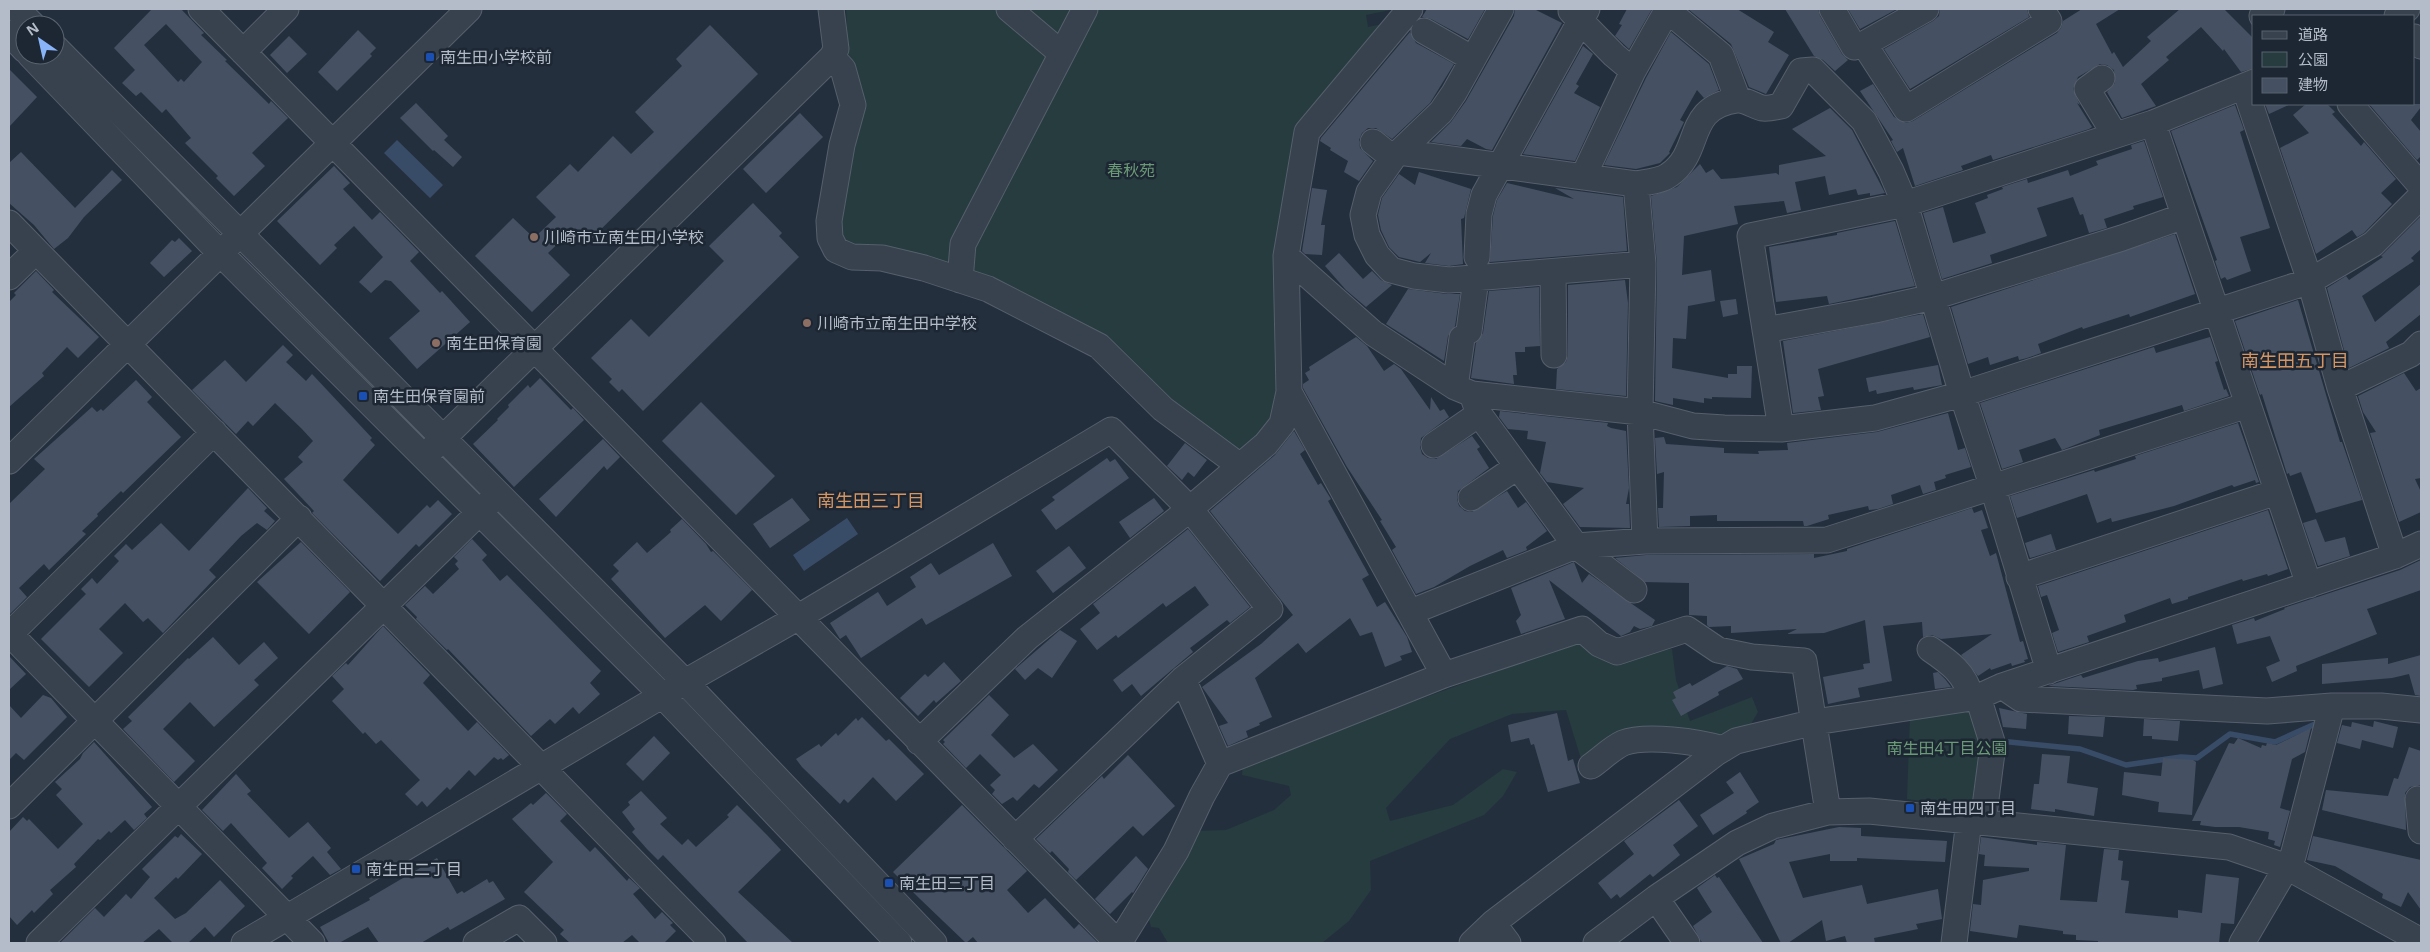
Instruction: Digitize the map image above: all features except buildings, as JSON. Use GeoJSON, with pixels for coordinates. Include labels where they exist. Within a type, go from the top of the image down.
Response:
{"type":"FeatureCollection","features":[{"type":"Feature","properties":{"kind":"street"},"geometry":{"type":"LineString","coordinates":[[201,9],[332,145],[1118,943],[1176,851],[1202,796],[1220,764],[1444,675],[1582,629],[1599,644],[1617,652],[1687,629],[1718,650],[1752,657],[1804,661],[1828,812]]}},
{"type":"Feature","properties":{"kind":"street"},"geometry":{"type":"LineString","coordinates":[[243,52],[286,9]]}},
{"type":"Feature","properties":{"kind":"street"},"geometry":{"type":"LineString","coordinates":[[9,461],[469,9]]}},
{"type":"Feature","properties":{"kind":"street"},"geometry":{"type":"LineString","coordinates":[[424,457],[832,57],[836,49],[831,9]]}},
{"type":"Feature","properties":{"kind":"street"},"geometry":{"type":"LineString","coordinates":[[1009,9],[1061,53]]}},
{"type":"Feature","properties":{"kind":"street"},"geometry":{"type":"LineString","coordinates":[[960,280],[963,244],[1085,9]]}},
{"type":"Feature","properties":{"kind":"street"},"geometry":{"type":"LineString","coordinates":[[919,742],[1027,638],[1190,509],[1266,444],[1282,424],[1289,392],[1286,256],[1307,132],[1410,9]]}},
{"type":"Feature","properties":{"kind":"street"},"geometry":{"type":"LineString","coordinates":[[1501,9],[1441,112],[1396,155],[1370,192],[1363,215],[1367,236],[1377,255],[1391,270],[1414,276],[1440,279],[1476,268],[1554,272],[1643,264]]}},
{"type":"Feature","properties":{"kind":"street"},"geometry":{"type":"LineString","coordinates":[[1832,9],[1854,47],[1864,44],[1926,9]]}},
{"type":"Feature","properties":{"kind":"street"},"geometry":{"type":"LineString","coordinates":[[1864,44],[1906,109],[2049,20],[2041,9]]}},
{"type":"Feature","properties":{"kind":"street"},"geometry":{"type":"LineString","coordinates":[[1583,177],[1633,71],[1668,10],[1721,55],[1738,100]]}},
{"type":"Feature","properties":{"kind":"street"},"geometry":{"type":"LineString","coordinates":[[1434,445],[1469,399],[1466,334],[1476,268],[1479,214],[1484,195],[1579,13],[1614,55],[1633,71]]}},
{"type":"Feature","properties":{"kind":"street"},"geometry":{"type":"LineString","coordinates":[[1424,31],[1473,59]]}},
{"type":"Feature","properties":{"kind":"street"},"geometry":{"type":"LineString","coordinates":[[65,57],[685,682],[934,943]]}},
{"type":"Feature","properties":{"kind":"street"},"geometry":{"type":"LineString","coordinates":[[832,57],[843,69],[853,105],[842,145],[829,221],[830,238],[836,250],[852,257],[882,258],[924,268],[988,289],[1099,346],[1163,409],[1240,466]]}},
{"type":"Feature","properties":{"kind":"street"},"geometry":{"type":"LineString","coordinates":[[40,65],[220,253],[663,696],[899,943]]}},
{"type":"Feature","properties":{"kind":"street"},"geometry":{"type":"LineString","coordinates":[[1373,142],[1396,155],[1500,164],[1636,184],[1669,175],[1679,165],[1693,143],[1697,124],[1708,110],[1738,100],[1764,108],[1781,106],[1801,71],[1813,70],[1864,121],[1891,171],[1905,204],[1962,394],[2049,671]]}},
{"type":"Feature","properties":{"kind":"street"},"geometry":{"type":"LineString","coordinates":[[2102,78],[2087,89],[2115,135]]}},
{"type":"Feature","properties":{"kind":"street"},"geometry":{"type":"LineString","coordinates":[[1781,429],[1750,236],[1905,204],[2153,123],[2249,84]]}},
{"type":"Feature","properties":{"kind":"street"},"geometry":{"type":"LineString","coordinates":[[2256,105],[2310,281],[2340,388],[2395,556]]}},
{"type":"Feature","properties":{"kind":"street"},"geometry":{"type":"LineString","coordinates":[[2351,105],[2421,186]]}},
{"type":"Feature","properties":{"kind":"street"},"geometry":{"type":"LineString","coordinates":[[2153,123],[2309,585]]}},
{"type":"Feature","properties":{"kind":"street"},"geometry":{"type":"LineString","coordinates":[[1636,184],[1643,264],[1640,412],[1645,541]]}},
{"type":"Feature","properties":{"kind":"street"},"geometry":{"type":"LineString","coordinates":[[1469,399],[1640,412],[1693,426],[1781,429],[1874,418],[1962,394],[2310,281],[2373,244],[2421,196]]}},
{"type":"Feature","properties":{"kind":"street"},"geometry":{"type":"LineString","coordinates":[[1764,330],[1875,310],[1933,297],[2122,238],[2184,216]]}},
{"type":"Feature","properties":{"kind":"street"},"geometry":{"type":"LineString","coordinates":[[9,223],[713,943]]}},
{"type":"Feature","properties":{"kind":"street"},"geometry":{"type":"LineString","coordinates":[[9,277],[36,250]]}},
{"type":"Feature","properties":{"kind":"street"},"geometry":{"type":"LineString","coordinates":[[1286,256],[1373,333],[1469,399],[1576,546],[1634,590]]}},
{"type":"Feature","properties":{"kind":"street"},"geometry":{"type":"LineString","coordinates":[[1554,272],[1554,355]]}},
{"type":"Feature","properties":{"kind":"street"},"geometry":{"type":"LineString","coordinates":[[2340,388],[2418,355]]}},
{"type":"Feature","properties":{"kind":"street"},"geometry":{"type":"LineString","coordinates":[[1289,392],[1444,675]]}},
{"type":"Feature","properties":{"kind":"street"},"geometry":{"type":"LineString","coordinates":[[1411,612],[1576,546],[1645,541],[1827,540],[1992,485],[2248,405]]}},
{"type":"Feature","properties":{"kind":"street"},"geometry":{"type":"LineString","coordinates":[[244,943],[685,682],[798,618],[1111,430],[1190,509],[1270,609],[1183,679],[1015,839]]}},
{"type":"Feature","properties":{"kind":"street"},"geometry":{"type":"LineString","coordinates":[[214,432],[9,634],[312,943]]}},
{"type":"Feature","properties":{"kind":"street"},"geometry":{"type":"LineString","coordinates":[[1471,498],[1517,467]]}},
{"type":"Feature","properties":{"kind":"street"},"geometry":{"type":"LineString","coordinates":[[2019,577],[2278,492]]}},
{"type":"Feature","properties":{"kind":"street"},"geometry":{"type":"LineString","coordinates":[[39,943],[498,494]]}},
{"type":"Feature","properties":{"kind":"street"},"geometry":{"type":"LineString","coordinates":[[9,806],[299,518]]}},
{"type":"Feature","properties":{"kind":"street"},"geometry":{"type":"LineString","coordinates":[[1472,943],[1493,924],[1736,741],[1815,722],[1974,697],[2002,686],[2395,556],[2421,544]]}},
{"type":"Feature","properties":{"kind":"street"},"geometry":{"type":"LineString","coordinates":[[1930,649],[1954,666],[1968,684],[1993,745],[1976,821],[1954,943]]}},
{"type":"Feature","properties":{"kind":"street"},"geometry":{"type":"LineString","coordinates":[[1183,679],[1220,764]]}},
{"type":"Feature","properties":{"kind":"street"},"geometry":{"type":"LineString","coordinates":[[2002,686],[2021,699],[2267,711],[2332,706],[2381,706],[2421,710]]}},
{"type":"Feature","properties":{"kind":"street"},"geometry":{"type":"LineString","coordinates":[[2242,943],[2293,856],[2332,706]]}},
{"type":"Feature","properties":{"kind":"street"},"geometry":{"type":"LineString","coordinates":[[1591,766],[1623,743],[1644,740],[1700,742],[1723,749]]}},
{"type":"Feature","properties":{"kind":"street"},"geometry":{"type":"LineString","coordinates":[[1596,943],[1656,898],[1737,843],[1773,826],[1828,812],[1869,811],[2229,847],[2287,867],[2421,942]]}},
{"type":"Feature","properties":{"kind":"street"},"geometry":{"type":"LineString","coordinates":[[1656,898],[1687,943]]}},
{"type":"Feature","properties":{"kind":"street"},"geometry":{"type":"LineString","coordinates":[[476,943],[519,918],[544,943]]}},
{"type":"Feature","properties":{"kind":"street"},"geometry":{"type":"LineString","coordinates":[[1493,924],[1508,943]]}},
{"type":"Feature","properties":{"kind":"green space","name":"春秋苑"},"geometry":{"type":"Polygon","coordinates":[[[846,9],[1395,9],[1366,15],[1368,27],[1392,22],[1303,129],[1282,404],[1242,455],[1194,424],[1101,338],[847,242],[838,236],[849,65],[846,9]]]}},
{"type":"Feature","properties":{"kind":"green space"},"geometry":{"type":"Polygon","coordinates":[[[1582,640],[1618,654],[1672,649],[1676,680],[1690,721],[1752,697],[1758,712],[1751,724],[1724,735],[1581,759],[1566,710],[1512,714],[1450,739],[1386,808],[1390,821],[1453,805],[1503,769],[1517,772],[1503,796],[1484,815],[1370,861],[1371,890],[1349,921],[1322,943],[1168,943],[1159,928],[1151,927],[1148,916],[1195,831],[1226,830],[1274,810],[1291,795],[1289,786],[1242,775],[1243,764],[1582,640]]]}},
{"type":"Feature","properties":{"kind":"green space","name":"南生田4丁目公園"},"geometry":{"type":"Polygon","coordinates":[[[1962,706],[1979,716],[1985,745],[1973,808],[1907,799],[1910,716],[1962,706]]]}},
{"type":"Feature","properties":{"kind":"water"},"geometry":{"type":"Polygon","coordinates":[[[397,140],[443,185],[430,198],[384,153],[397,140]]]}},
{"type":"Feature","properties":{"kind":"water"},"geometry":{"type":"Polygon","coordinates":[[[847,518],[858,534],[804,571],[793,555],[847,518]]]}},
{"type":"Feature","properties":{"kind":"waterway"},"geometry":{"type":"LineString","coordinates":[[2000,741],[2080,749],[2126,765],[2181,757],[2197,758],[2230,734],[2275,742],[2315,724]]}},
{"type":"Feature","properties":{"kind":"place","name":"南生田小学校前"},"geometry":{"type":"Point","coordinates":[430,57]}},
{"type":"Feature","properties":{"kind":"place","name":"川崎市立南生田小学校"},"geometry":{"type":"Point","coordinates":[534,237]}},
{"type":"Feature","properties":{"kind":"place","name":"川崎市立南生田中学校"},"geometry":{"type":"Point","coordinates":[807,323]}},
{"type":"Feature","properties":{"kind":"place","name":"南生田保育園"},"geometry":{"type":"Point","coordinates":[436,343]}},
{"type":"Feature","properties":{"kind":"place","name":"南生田保育園前"},"geometry":{"type":"Point","coordinates":[363,396]}},
{"type":"Feature","properties":{"kind":"place","name":"南生田四丁目"},"geometry":{"type":"Point","coordinates":[1910,808]}},
{"type":"Feature","properties":{"kind":"place","name":"南生田二丁目"},"geometry":{"type":"Point","coordinates":[356,869]}},
{"type":"Feature","properties":{"kind":"place","name":"南生田三丁目"},"geometry":{"type":"Point","coordinates":[889,883]}},
{"type":"Feature","properties":{"kind":"district","name":"南生田五丁目"},"geometry":{"type":"Point","coordinates":[2295,361]}},
{"type":"Feature","properties":{"kind":"district","name":"南生田三丁目"},"geometry":{"type":"Point","coordinates":[871,501]}}]}
